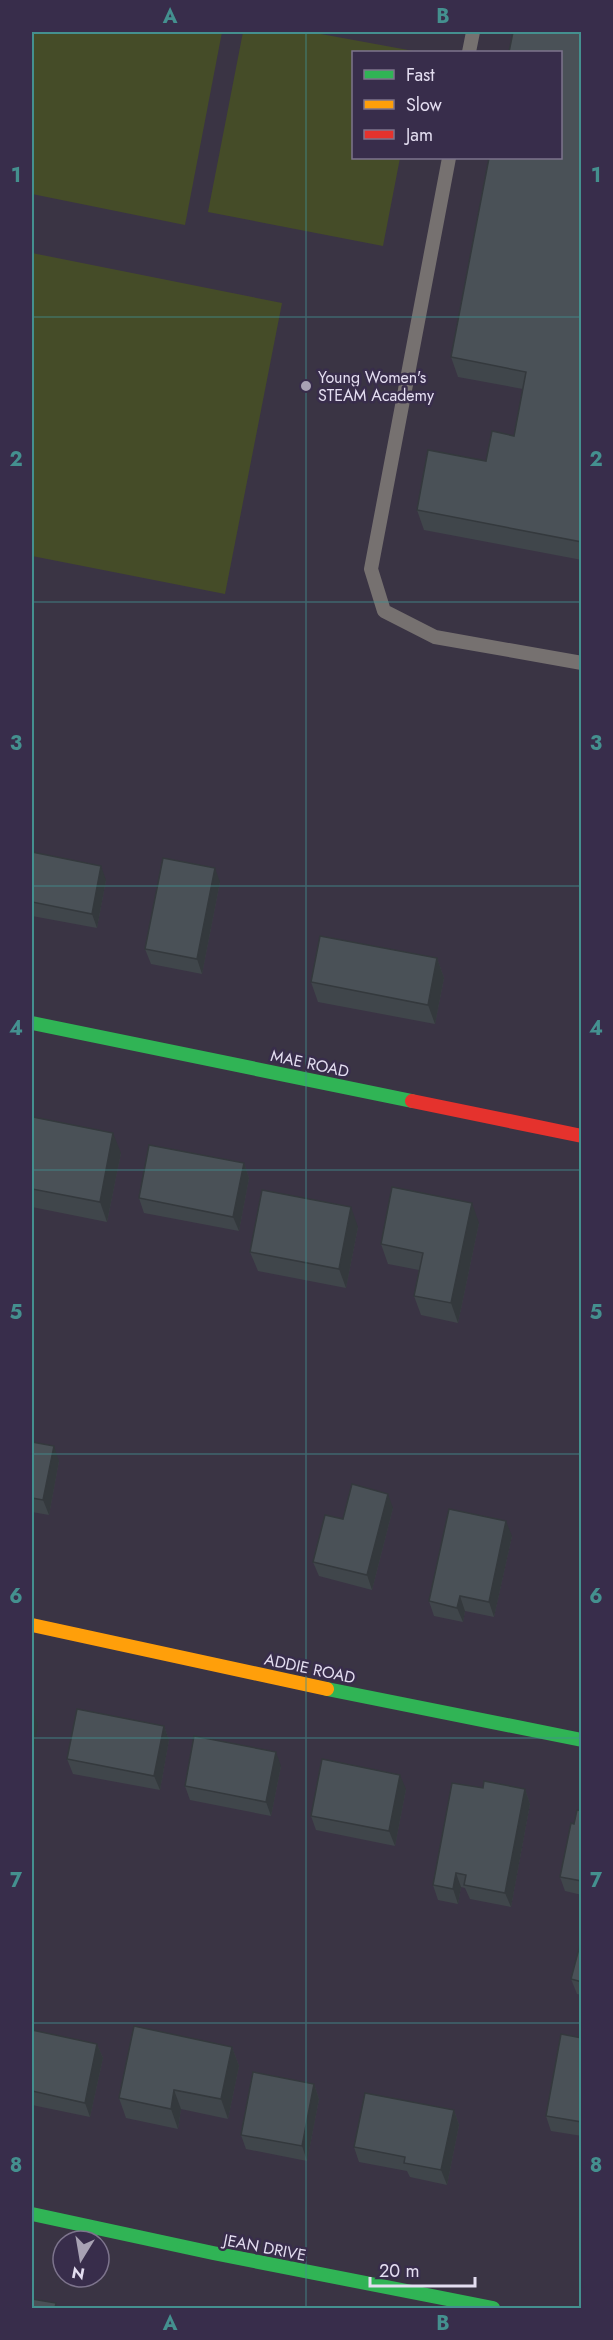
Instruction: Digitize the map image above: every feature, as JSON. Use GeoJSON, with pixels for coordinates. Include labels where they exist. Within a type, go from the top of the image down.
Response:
{"type":"FeatureCollection","features":[{"type":"Feature","properties":{"kind":"street","name":"MAE ROAD"},"geometry":{"type":"LineString","coordinates":[[32,1023],[582,1136]]}},
{"type":"Feature","properties":{"kind":"street","name":"ADDIE ROAD"},"geometry":{"type":"LineString","coordinates":[[32,1625],[360,1696],[582,1740]]}},
{"type":"Feature","properties":{"kind":"street","name":"JEAN DRIVE"},"geometry":{"type":"LineString","coordinates":[[32,2214],[213,2253],[493,2308]]}},
{"type":"Feature","properties":{"kind":"lane"},"geometry":{"type":"LineString","coordinates":[[469,51],[473,32]]}},
{"type":"Feature","properties":{"kind":"lane"},"geometry":{"type":"LineString","coordinates":[[449,159],[371,569],[384,611],[435,637],[582,663]]}},
{"type":"Feature","properties":{"kind":"green space"},"geometry":{"type":"Polygon","coordinates":[[[32,32],[222,32],[185,225],[32,194],[32,32]]]}},
{"type":"Feature","properties":{"kind":"green space"},"geometry":{"type":"Polygon","coordinates":[[[243,32],[310,32],[414,51],[352,51],[352,159],[400,159],[383,246],[208,212],[243,32]]]}},
{"type":"Feature","properties":{"kind":"green space"},"geometry":{"type":"Polygon","coordinates":[[[32,253],[282,303],[225,594],[32,556],[32,253]]]}},
{"type":"Feature","properties":{"kind":"building"},"geometry":{"type":"Polygon","coordinates":[[[513,32],[582,32],[582,542],[417,510],[428,450],[486,461],[492,431],[514,436],[526,372],[451,357],[489,159],[562,159],[562,51],[509,51],[513,32]]]}},
{"type":"Feature","properties":{"kind":"building"},"geometry":{"type":"Polygon","coordinates":[[[32,852],[101,866],[92,914],[32,902],[32,852]]]}},
{"type":"Feature","properties":{"kind":"building"},"geometry":{"type":"Polygon","coordinates":[[[163,858],[215,868],[197,959],[145,949],[163,858]]]}},
{"type":"Feature","properties":{"kind":"building"},"geometry":{"type":"Polygon","coordinates":[[[320,936],[437,958],[428,1005],[311,982],[320,936]]]}},
{"type":"Feature","properties":{"kind":"building"},"geometry":{"type":"Polygon","coordinates":[[[33,1117],[113,1133],[100,1202],[32,1189],[33,1117]]]}},
{"type":"Feature","properties":{"kind":"building"},"geometry":{"type":"Polygon","coordinates":[[[149,1145],[244,1163],[233,1217],[139,1198],[149,1145]]]}},
{"type":"Feature","properties":{"kind":"building"},"geometry":{"type":"Polygon","coordinates":[[[392,1187],[472,1203],[451,1303],[414,1296],[423,1253],[381,1244],[392,1187]]]}},
{"type":"Feature","properties":{"kind":"building"},"geometry":{"type":"Polygon","coordinates":[[[262,1190],[351,1207],[339,1269],[250,1252],[262,1190]]]}},
{"type":"Feature","properties":{"kind":"building"},"geometry":{"type":"Polygon","coordinates":[[[32,1442],[54,1446],[43,1500],[32,1498],[32,1442]]]}},
{"type":"Feature","properties":{"kind":"building"},"geometry":{"type":"Polygon","coordinates":[[[352,1484],[388,1494],[367,1575],[313,1562],[325,1515],[343,1519],[352,1484]]]}},
{"type":"Feature","properties":{"kind":"building"},"geometry":{"type":"Polygon","coordinates":[[[449,1509],[506,1521],[489,1602],[460,1596],[457,1608],[429,1601],[449,1509]]]}},
{"type":"Feature","properties":{"kind":"building"},"geometry":{"type":"Polygon","coordinates":[[[77,1709],[164,1726],[154,1776],[67,1759],[77,1709]]]}},
{"type":"Feature","properties":{"kind":"building"},"geometry":{"type":"Polygon","coordinates":[[[194,1736],[276,1752],[266,1802],[185,1786],[194,1736]]]}},
{"type":"Feature","properties":{"kind":"building"},"geometry":{"type":"Polygon","coordinates":[[[322,1759],[400,1775],[389,1831],[311,1816],[322,1759]]]}},
{"type":"Feature","properties":{"kind":"building"},"geometry":{"type":"Polygon","coordinates":[[[484,1781],[525,1789],[505,1893],[464,1885],[466,1875],[456,1873],[453,1889],[433,1885],[452,1783],[483,1788],[484,1781]]]}},
{"type":"Feature","properties":{"kind":"building"},"geometry":{"type":"Polygon","coordinates":[[[577,1810],[582,1811],[582,1881],[560,1877],[571,1823],[574,1824],[577,1810]]]}},
{"type":"Feature","properties":{"kind":"building"},"geometry":{"type":"Polygon","coordinates":[[[582,1937],[582,1982],[571,1979],[582,1937]]]}},
{"type":"Feature","properties":{"kind":"building"},"geometry":{"type":"Polygon","coordinates":[[[134,2026],[232,2047],[221,2099],[174,2090],[171,2109],[119,2098],[134,2026]]]}},
{"type":"Feature","properties":{"kind":"building"},"geometry":{"type":"Polygon","coordinates":[[[32,2030],[97,2044],[85,2103],[32,2091],[32,2030]]]}},
{"type":"Feature","properties":{"kind":"building"},"geometry":{"type":"Polygon","coordinates":[[[561,2034],[582,2038],[582,2122],[546,2116],[561,2034]]]}},
{"type":"Feature","properties":{"kind":"building"},"geometry":{"type":"Polygon","coordinates":[[[253,2072],[314,2084],[302,2146],[241,2135],[253,2072]]]}},
{"type":"Feature","properties":{"kind":"building"},"geometry":{"type":"Polygon","coordinates":[[[365,2093],[454,2110],[441,2170],[404,2163],[405,2157],[354,2147],[365,2093]]]}},
{"type":"Feature","properties":{"kind":"building"},"geometry":{"type":"Polygon","coordinates":[[[32,2299],[56,2303],[55,2308],[32,2308],[32,2299]]]}},
{"type":"Feature","properties":{"kind":"traffic: fast"},"geometry":{"type":"LineString","coordinates":[[32,1023],[412,1101]]}},
{"type":"Feature","properties":{"kind":"traffic: fast"},"geometry":{"type":"LineString","coordinates":[[327,1689],[582,1740]]}},
{"type":"Feature","properties":{"kind":"traffic: fast"},"geometry":{"type":"LineString","coordinates":[[32,2214],[213,2253],[493,2308]]}},
{"type":"Feature","properties":{"kind":"traffic: slow"},"geometry":{"type":"LineString","coordinates":[[32,1625],[327,1689]]}},
{"type":"Feature","properties":{"kind":"traffic: jam"},"geometry":{"type":"LineString","coordinates":[[412,1101],[582,1136]]}},
{"type":"Feature","properties":{"kind":"place","name":"Young Women's STEAM Academy"},"geometry":{"type":"Point","coordinates":[306,386]}}]}
